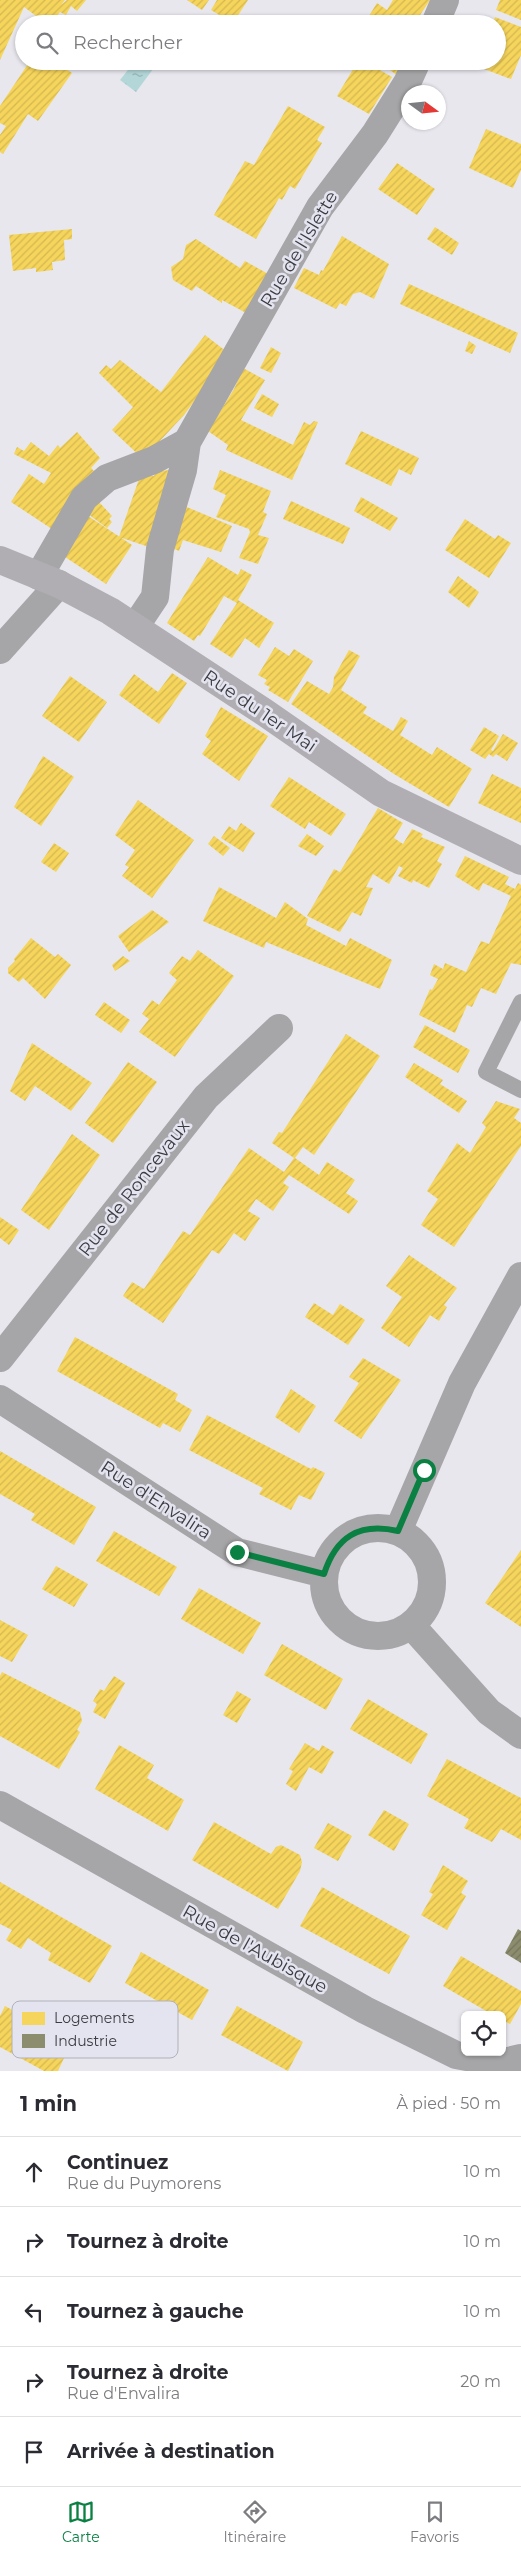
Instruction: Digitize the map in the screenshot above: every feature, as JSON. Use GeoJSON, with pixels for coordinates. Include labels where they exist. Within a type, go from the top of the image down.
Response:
{"type":"FeatureCollection","features":[{"type":"Feature","properties":{"kind":"street"},"geometry":{"type":"LineString","coordinates":[[439,15],[445,0]]}},
{"type":"Feature","properties":{"kind":"street","name":"Rue de l'Islette"},"geometry":{"type":"LineString","coordinates":[[135,627],[155,597],[160,549],[183,470],[188,442],[320,207],[375,134],[407,83],[413,70]]}},
{"type":"Feature","properties":{"kind":"street"},"geometry":{"type":"LineString","coordinates":[[0,650],[49,580],[84,498],[107,478],[154,460],[188,442]]}},
{"type":"Feature","properties":{"kind":"street","name":"Rue du 1er Mai"},"geometry":{"type":"LineString","coordinates":[[0,560],[49,580],[135,627],[381,793],[521,860]]}},
{"type":"Feature","properties":{"kind":"street","name":"Rue de Roncevaux"},"geometry":{"type":"LineString","coordinates":[[0,1358],[206,1097],[279,1028]]}},
{"type":"Feature","properties":{"kind":"street"},"geometry":{"type":"LineString","coordinates":[[398,1531],[462,1383],[521,1276]]}},
{"type":"Feature","properties":{"kind":"street","name":"Rue d'Envalira"},"geometry":{"type":"LineString","coordinates":[[0,1399],[237,1552],[324,1574]]}},
{"type":"Feature","properties":{"kind":"street"},"geometry":{"type":"LineString","coordinates":[[382,1528],[398,1531],[412,1539],[423,1552],[430,1566],[432,1583],[429,1599],[422,1613],[411,1625],[394,1633],[376,1636],[358,1632],[343,1623],[331,1609],[325,1592],[324,1574],[329,1558],[338,1545],[351,1534],[366,1529],[382,1528]]}},
{"type":"Feature","properties":{"kind":"street"},"geometry":{"type":"LineString","coordinates":[[411,1625],[489,1712],[521,1735]]}},
{"type":"Feature","properties":{"kind":"street","name":"Rue de l'Aubisque"},"geometry":{"type":"LineString","coordinates":[[0,1805],[357,2005],[456,2055],[499,2063],[521,2058]]}},
{"type":"Feature","properties":{"kind":"lane"},"geometry":{"type":"LineString","coordinates":[[521,1002],[486,1072],[521,1090]]}},
{"type":"Feature","properties":{"kind":"water"},"geometry":{"type":"Polygon","coordinates":[[[128,70],[152,70],[136,92],[120,80],[128,70]]]}},
{"type":"Feature","properties":{"kind":"building: Logements"},"geometry":{"type":"Polygon","coordinates":[[[0,0],[65,0],[61,5],[67,0],[86,0],[77,11],[71,6],[66,15],[60,12],[58,15],[35,15],[24,7],[20,15],[15,15],[15,27],[0,60],[0,0]]]}},
{"type":"Feature","properties":{"kind":"building: Logements"},"geometry":{"type":"Polygon","coordinates":[[[187,0],[209,0],[202,10],[187,0]]]}},
{"type":"Feature","properties":{"kind":"building: Logements"},"geometry":{"type":"Polygon","coordinates":[[[217,0],[248,0],[238,15],[219,15],[211,10],[217,0]]]}},
{"type":"Feature","properties":{"kind":"building: Logements"},"geometry":{"type":"Polygon","coordinates":[[[393,0],[430,0],[420,15],[370,15],[377,3],[387,10],[393,0]]]}},
{"type":"Feature","properties":{"kind":"building: Logements"},"geometry":{"type":"Polygon","coordinates":[[[500,0],[521,0],[521,20],[496,10],[500,0]]]}},
{"type":"Feature","properties":{"kind":"building: Logements"},"geometry":{"type":"Polygon","coordinates":[[[506,21],[521,27],[521,55],[511,79],[487,70],[506,70],[506,21]]]}},
{"type":"Feature","properties":{"kind":"building: Logements"},"geometry":{"type":"Polygon","coordinates":[[[24,70],[68,70],[72,73],[38,121],[28,114],[3,154],[0,152],[0,135],[6,126],[0,123],[0,106],[24,70]]]}},
{"type":"Feature","properties":{"kind":"building: Logements"},"geometry":{"type":"Polygon","coordinates":[[[353,70],[380,70],[392,77],[369,114],[337,96],[353,70]]]}},
{"type":"Feature","properties":{"kind":"building: Logements"},"geometry":{"type":"Polygon","coordinates":[[[390,70],[401,70],[398,76],[390,70]]]}},
{"type":"Feature","properties":{"kind":"building: Logements"},"geometry":{"type":"Polygon","coordinates":[[[288,106],[325,127],[317,140],[322,143],[295,189],[290,186],[282,200],[279,198],[256,239],[214,215],[245,161],[254,165],[288,106]]]}},
{"type":"Feature","properties":{"kind":"building: Logements"},"geometry":{"type":"Polygon","coordinates":[[[486,129],[521,144],[521,170],[513,188],[469,168],[486,129]]]}},
{"type":"Feature","properties":{"kind":"building: Logements"},"geometry":{"type":"Polygon","coordinates":[[[397,163],[435,189],[417,215],[378,189],[397,163]]]}},
{"type":"Feature","properties":{"kind":"building: Logements"},"geometry":{"type":"Polygon","coordinates":[[[435,227],[459,243],[452,255],[427,239],[435,227]]]}},
{"type":"Feature","properties":{"kind":"building: Logements"},"geometry":{"type":"Polygon","coordinates":[[[72,229],[72,239],[64,240],[65,260],[52,262],[53,270],[36,272],[36,268],[13,271],[9,235],[72,229]]]}},
{"type":"Feature","properties":{"kind":"building: Logements"},"geometry":{"type":"Polygon","coordinates":[[[342,236],[389,264],[374,299],[360,292],[353,294],[346,306],[340,303],[336,309],[294,288],[304,268],[319,275],[321,270],[323,271],[342,236]]]}},
{"type":"Feature","properties":{"kind":"building: Logements"},"geometry":{"type":"Polygon","coordinates":[[[196,239],[240,268],[245,261],[270,275],[248,314],[222,300],[222,303],[196,286],[192,291],[173,280],[171,267],[183,259],[186,245],[196,239]]]}},
{"type":"Feature","properties":{"kind":"building: Logements"},"geometry":{"type":"Polygon","coordinates":[[[409,284],[518,333],[510,353],[400,304],[409,284]]]}},
{"type":"Feature","properties":{"kind":"building: Logements"},"geometry":{"type":"Polygon","coordinates":[[[205,335],[227,352],[216,372],[184,415],[143,459],[112,430],[133,407],[99,373],[106,365],[111,369],[120,360],[161,392],[205,335]]]}},
{"type":"Feature","properties":{"kind":"building: Logements"},"geometry":{"type":"Polygon","coordinates":[[[469,341],[476,346],[472,354],[465,351],[469,341]]]}},
{"type":"Feature","properties":{"kind":"building: Logements"},"geometry":{"type":"Polygon","coordinates":[[[271,347],[281,353],[271,373],[260,368],[271,347]]]}},
{"type":"Feature","properties":{"kind":"building: Logements"},"geometry":{"type":"Polygon","coordinates":[[[243,368],[265,380],[241,420],[293,445],[304,422],[310,425],[314,421],[318,422],[292,480],[226,450],[228,445],[208,431],[234,389],[243,368]]]}},
{"type":"Feature","properties":{"kind":"building: Logements"},"geometry":{"type":"Polygon","coordinates":[[[262,394],[279,404],[272,417],[254,408],[262,394]]]}},
{"type":"Feature","properties":{"kind":"building: Logements"},"geometry":{"type":"Polygon","coordinates":[[[361,431],[419,458],[411,475],[399,469],[391,486],[345,464],[361,431]]]}},
{"type":"Feature","properties":{"kind":"building: Logements"},"geometry":{"type":"Polygon","coordinates":[[[77,432],[100,458],[91,468],[95,472],[52,529],[11,502],[29,474],[44,484],[51,473],[14,454],[17,447],[24,451],[31,442],[49,456],[58,445],[60,448],[77,432]]]}},
{"type":"Feature","properties":{"kind":"building: Logements"},"geometry":{"type":"Polygon","coordinates":[[[178,470],[152,548],[119,537],[139,479],[145,476],[154,476],[156,472],[178,470]]]}},
{"type":"Feature","properties":{"kind":"building: Logements"},"geometry":{"type":"Polygon","coordinates":[[[220,470],[271,491],[263,512],[267,514],[258,535],[269,538],[258,564],[239,558],[250,532],[249,529],[216,517],[226,495],[213,489],[220,470]]]}},
{"type":"Feature","properties":{"kind":"building: Logements"},"geometry":{"type":"Polygon","coordinates":[[[361,497],[398,518],[390,531],[354,511],[361,497]]]}},
{"type":"Feature","properties":{"kind":"building: Logements"},"geometry":{"type":"Polygon","coordinates":[[[291,501],[350,528],[343,544],[283,519],[291,501]]]}},
{"type":"Feature","properties":{"kind":"building: Logements"},"geometry":{"type":"Polygon","coordinates":[[[99,502],[112,516],[109,519],[112,522],[107,528],[88,514],[99,502]]]}},
{"type":"Feature","properties":{"kind":"building: Logements"},"geometry":{"type":"Polygon","coordinates":[[[182,505],[232,526],[221,552],[183,540],[179,551],[168,546],[182,505]]]}},
{"type":"Feature","properties":{"kind":"building: Logements"},"geometry":{"type":"Polygon","coordinates":[[[88,516],[132,545],[106,584],[62,555],[88,516]]]}},
{"type":"Feature","properties":{"kind":"building: Logements"},"geometry":{"type":"Polygon","coordinates":[[[465,519],[495,539],[498,535],[511,543],[489,578],[445,550],[465,519]]]}},
{"type":"Feature","properties":{"kind":"building: Logements"},"geometry":{"type":"Polygon","coordinates":[[[208,557],[238,575],[241,569],[252,575],[238,600],[274,623],[259,648],[245,638],[232,658],[210,644],[237,603],[224,596],[200,636],[198,635],[194,641],[167,623],[208,557]]]}},
{"type":"Feature","properties":{"kind":"building: Logements"},"geometry":{"type":"Polygon","coordinates":[[[458,576],[479,592],[469,608],[448,592],[458,576]]]}},
{"type":"Feature","properties":{"kind":"building: Logements"},"geometry":{"type":"Polygon","coordinates":[[[275,647],[289,656],[294,649],[313,661],[288,702],[268,690],[270,687],[264,684],[267,680],[258,675],[275,647]]]}},
{"type":"Feature","properties":{"kind":"building: Logements"},"geometry":{"type":"Polygon","coordinates":[[[349,650],[360,656],[341,690],[367,707],[363,713],[393,731],[401,717],[408,721],[400,735],[432,755],[437,747],[472,769],[449,807],[394,774],[291,704],[307,681],[329,694],[333,687],[334,677],[349,650]]]}},
{"type":"Feature","properties":{"kind":"building: Logements"},"geometry":{"type":"Polygon","coordinates":[[[172,673],[187,683],[159,724],[119,695],[134,674],[158,692],[172,673]]]}},
{"type":"Feature","properties":{"kind":"building: Logements"},"geometry":{"type":"Polygon","coordinates":[[[70,676],[107,702],[79,742],[42,716],[70,676]]]}},
{"type":"Feature","properties":{"kind":"building: Logements"},"geometry":{"type":"Polygon","coordinates":[[[221,707],[268,736],[239,781],[202,754],[211,741],[205,736],[221,707]]]}},
{"type":"Feature","properties":{"kind":"building: Logements"},"geometry":{"type":"Polygon","coordinates":[[[484,727],[499,736],[491,750],[493,751],[503,734],[518,743],[507,761],[496,754],[493,757],[489,754],[485,759],[470,750],[484,727]]]}},
{"type":"Feature","properties":{"kind":"building: Logements"},"geometry":{"type":"Polygon","coordinates":[[[43,756],[74,777],[41,826],[14,807],[43,756]]]}},
{"type":"Feature","properties":{"kind":"building: Logements"},"geometry":{"type":"Polygon","coordinates":[[[492,774],[521,788],[521,823],[478,803],[492,774]]]}},
{"type":"Feature","properties":{"kind":"building: Logements"},"geometry":{"type":"Polygon","coordinates":[[[289,777],[346,814],[331,836],[309,822],[305,829],[270,806],[289,777]]]}},
{"type":"Feature","properties":{"kind":"building: Logements"},"geometry":{"type":"Polygon","coordinates":[[[138,800],[194,840],[152,898],[122,876],[129,867],[125,865],[135,850],[115,835],[138,800]]]}},
{"type":"Feature","properties":{"kind":"building: Logements"},"geometry":{"type":"Polygon","coordinates":[[[378,808],[403,823],[394,838],[403,844],[412,829],[423,834],[421,837],[445,847],[437,861],[442,864],[429,888],[413,880],[412,883],[398,876],[403,868],[399,866],[389,884],[373,874],[366,887],[373,888],[361,916],[352,912],[340,932],[307,916],[334,869],[340,872],[378,808]]]}},
{"type":"Feature","properties":{"kind":"building: Logements"},"geometry":{"type":"Polygon","coordinates":[[[241,823],[255,833],[243,852],[221,838],[229,826],[236,831],[241,823]]]}},
{"type":"Feature","properties":{"kind":"building: Logements"},"geometry":{"type":"Polygon","coordinates":[[[307,834],[324,846],[316,856],[298,846],[307,834]]]}},
{"type":"Feature","properties":{"kind":"building: Logements"},"geometry":{"type":"Polygon","coordinates":[[[214,836],[230,848],[223,856],[208,844],[214,836]]]}},
{"type":"Feature","properties":{"kind":"building: Logements"},"geometry":{"type":"Polygon","coordinates":[[[54,843],[69,853],[56,872],[41,862],[54,843]]]}},
{"type":"Feature","properties":{"kind":"building: Logements"},"geometry":{"type":"Polygon","coordinates":[[[465,856],[509,877],[505,884],[515,889],[518,883],[521,885],[521,965],[511,963],[496,994],[481,988],[472,1007],[467,1005],[455,1033],[419,1015],[430,989],[432,990],[438,979],[430,975],[434,964],[443,969],[445,963],[466,972],[481,941],[489,944],[511,896],[483,883],[479,891],[455,876],[465,856]]]}},
{"type":"Feature","properties":{"kind":"building: Logements"},"geometry":{"type":"Polygon","coordinates":[[[219,887],[276,918],[285,902],[308,919],[306,925],[346,946],[350,938],[392,960],[380,989],[266,942],[264,948],[203,921],[219,887]]]}},
{"type":"Feature","properties":{"kind":"building: Logements"},"geometry":{"type":"Polygon","coordinates":[[[152,910],[169,922],[129,952],[118,936],[152,910]]]}},
{"type":"Feature","properties":{"kind":"building: Logements"},"geometry":{"type":"Polygon","coordinates":[[[31,938],[55,957],[58,954],[71,965],[45,999],[23,978],[19,982],[8,973],[8,968],[31,938]]]}},
{"type":"Feature","properties":{"kind":"building: Logements"},"geometry":{"type":"Polygon","coordinates":[[[198,950],[234,976],[175,1057],[139,1032],[149,1019],[142,1014],[152,1000],[159,1005],[177,980],[169,973],[182,956],[190,961],[198,950]]]}},
{"type":"Feature","properties":{"kind":"building: Logements"},"geometry":{"type":"Polygon","coordinates":[[[123,956],[130,961],[115,971],[112,965],[123,956]]]}},
{"type":"Feature","properties":{"kind":"building: Logements"},"geometry":{"type":"Polygon","coordinates":[[[104,1002],[130,1020],[121,1033],[95,1015],[104,1002]]]}},
{"type":"Feature","properties":{"kind":"building: Logements"},"geometry":{"type":"Polygon","coordinates":[[[425,1025],[470,1050],[458,1073],[413,1047],[425,1025]]]}},
{"type":"Feature","properties":{"kind":"building: Logements"},"geometry":{"type":"Polygon","coordinates":[[[346,1034],[380,1056],[314,1155],[303,1147],[295,1158],[319,1175],[327,1162],[355,1180],[346,1193],[358,1201],[349,1214],[289,1175],[283,1183],[289,1187],[273,1211],[256,1199],[248,1211],[260,1218],[245,1241],[234,1233],[219,1254],[212,1250],[163,1323],[123,1296],[132,1282],[144,1289],[183,1231],[190,1235],[249,1148],[284,1172],[294,1158],[272,1143],[279,1132],[282,1133],[346,1034]]]}},
{"type":"Feature","properties":{"kind":"building: Logements"},"geometry":{"type":"Polygon","coordinates":[[[32,1043],[92,1083],[71,1111],[35,1086],[25,1101],[10,1091],[32,1043]]]}},
{"type":"Feature","properties":{"kind":"building: Logements"},"geometry":{"type":"Polygon","coordinates":[[[128,1062],[157,1082],[113,1143],[85,1123],[128,1062]]]}},
{"type":"Feature","properties":{"kind":"building: Logements"},"geometry":{"type":"Polygon","coordinates":[[[414,1063],[443,1080],[440,1084],[467,1101],[459,1113],[405,1077],[414,1063]]]}},
{"type":"Feature","properties":{"kind":"building: Logements"},"geometry":{"type":"Polygon","coordinates":[[[496,1101],[520,1109],[514,1118],[521,1123],[521,1146],[454,1247],[421,1225],[438,1199],[427,1191],[457,1143],[470,1153],[486,1127],[482,1123],[496,1101]]]}},
{"type":"Feature","properties":{"kind":"building: Logements"},"geometry":{"type":"Polygon","coordinates":[[[72,1134],[100,1155],[49,1230],[21,1210],[72,1134]]]}},
{"type":"Feature","properties":{"kind":"building: Logements"},"geometry":{"type":"Polygon","coordinates":[[[0,1217],[19,1230],[9,1245],[0,1238],[0,1217]]]}},
{"type":"Feature","properties":{"kind":"building: Logements"},"geometry":{"type":"Polygon","coordinates":[[[409,1255],[457,1288],[444,1305],[447,1307],[439,1321],[430,1315],[409,1347],[381,1328],[402,1297],[386,1286],[409,1255]]]}},
{"type":"Feature","properties":{"kind":"building: Logements"},"geometry":{"type":"Polygon","coordinates":[[[314,1303],[333,1315],[340,1304],[365,1320],[348,1345],[305,1317],[314,1303]]]}},
{"type":"Feature","properties":{"kind":"building: Logements"},"geometry":{"type":"Polygon","coordinates":[[[75,1337],[178,1394],[175,1400],[192,1410],[180,1432],[163,1423],[160,1428],[57,1371],[75,1337]]]}},
{"type":"Feature","properties":{"kind":"building: Logements"},"geometry":{"type":"Polygon","coordinates":[[[363,1358],[401,1380],[361,1439],[334,1421],[359,1383],[349,1377],[363,1358]]]}},
{"type":"Feature","properties":{"kind":"building: Logements"},"geometry":{"type":"Polygon","coordinates":[[[291,1389],[316,1406],[299,1433],[275,1417],[291,1389]]]}},
{"type":"Feature","properties":{"kind":"building: Logements"},"geometry":{"type":"Polygon","coordinates":[[[207,1415],[311,1469],[313,1467],[325,1473],[311,1500],[299,1495],[291,1510],[259,1494],[263,1488],[189,1450],[207,1415]]]}},
{"type":"Feature","properties":{"kind":"building: Logements"},"geometry":{"type":"Polygon","coordinates":[[[0,1451],[96,1507],[74,1545],[31,1520],[35,1514],[0,1494],[0,1451]]]}},
{"type":"Feature","properties":{"kind":"building: Logements"},"geometry":{"type":"Polygon","coordinates":[[[114,1531],[177,1567],[159,1596],[96,1561],[114,1531]]]}},
{"type":"Feature","properties":{"kind":"building: Logements"},"geometry":{"type":"Polygon","coordinates":[[[521,1550],[521,1627],[485,1603],[521,1550]]]}},
{"type":"Feature","properties":{"kind":"building: Logements"},"geometry":{"type":"Polygon","coordinates":[[[56,1566],[88,1584],[74,1607],[42,1589],[56,1566]]]}},
{"type":"Feature","properties":{"kind":"building: Logements"},"geometry":{"type":"Polygon","coordinates":[[[199,1588],[261,1623],[243,1654],[181,1619],[199,1588]]]}},
{"type":"Feature","properties":{"kind":"building: Logements"},"geometry":{"type":"Polygon","coordinates":[[[0,1620],[28,1635],[12,1662],[0,1656],[0,1620]]]}},
{"type":"Feature","properties":{"kind":"building: Logements"},"geometry":{"type":"Polygon","coordinates":[[[282,1644],[343,1679],[326,1710],[264,1675],[282,1644]]]}},
{"type":"Feature","properties":{"kind":"building: Logements"},"geometry":{"type":"Polygon","coordinates":[[[2,1672],[80,1712],[82,1721],[77,1730],[80,1732],[59,1769],[0,1736],[0,1676],[2,1672]]]}},
{"type":"Feature","properties":{"kind":"building: Logements"},"geometry":{"type":"Polygon","coordinates":[[[114,1676],[125,1683],[105,1719],[93,1712],[97,1704],[93,1701],[100,1689],[104,1691],[114,1676]]]}},
{"type":"Feature","properties":{"kind":"building: Logements"},"geometry":{"type":"Polygon","coordinates":[[[237,1691],[251,1699],[237,1723],[223,1715],[237,1691]]]}},
{"type":"Feature","properties":{"kind":"building: Logements"},"geometry":{"type":"Polygon","coordinates":[[[368,1699],[428,1734],[411,1764],[350,1729],[368,1699]]]}},
{"type":"Feature","properties":{"kind":"building: Logements"},"geometry":{"type":"Polygon","coordinates":[[[305,1743],[319,1751],[322,1745],[334,1752],[322,1774],[309,1767],[296,1791],[286,1784],[293,1771],[289,1769],[305,1743]]]}},
{"type":"Feature","properties":{"kind":"building: Logements"},"geometry":{"type":"Polygon","coordinates":[[[119,1745],[154,1765],[147,1778],[184,1800],[168,1831],[95,1789],[119,1745]]]}},
{"type":"Feature","properties":{"kind":"building: Logements"},"geometry":{"type":"Polygon","coordinates":[[[447,1759],[521,1798],[521,1840],[501,1829],[492,1842],[464,1828],[469,1819],[427,1796],[447,1759]]]}},
{"type":"Feature","properties":{"kind":"building: Logements"},"geometry":{"type":"Polygon","coordinates":[[[384,1810],[409,1824],[394,1851],[368,1835],[384,1810]]]}},
{"type":"Feature","properties":{"kind":"building: Logements"},"geometry":{"type":"Polygon","coordinates":[[[214,1822],[271,1854],[276,1847],[281,1845],[300,1855],[302,1862],[300,1871],[278,1909],[192,1860],[214,1822]]]}},
{"type":"Feature","properties":{"kind":"building: Logements"},"geometry":{"type":"Polygon","coordinates":[[[328,1823],[352,1836],[338,1861],[314,1848],[328,1823]]]}},
{"type":"Feature","properties":{"kind":"building: Logements"},"geometry":{"type":"Polygon","coordinates":[[[443,1865],[468,1881],[461,1893],[466,1896],[447,1930],[421,1915],[433,1894],[429,1892],[443,1865]]]}},
{"type":"Feature","properties":{"kind":"building: Logements"},"geometry":{"type":"Polygon","coordinates":[[[0,1882],[112,1946],[90,1983],[48,1960],[51,1953],[28,1938],[21,1949],[6,1940],[12,1930],[0,1924],[0,1882]]]}},
{"type":"Feature","properties":{"kind":"building: Logements"},"geometry":{"type":"Polygon","coordinates":[[[322,1887],[410,1936],[389,1974],[300,1926],[322,1887]]]}},
{"type":"Feature","properties":{"kind":"building: Logements"},"geometry":{"type":"Polygon","coordinates":[[[141,1952],[209,1990],[192,2020],[178,2012],[178,2001],[158,2001],[125,1983],[141,1952]]]}},
{"type":"Feature","properties":{"kind":"building: Logements"},"geometry":{"type":"Polygon","coordinates":[[[461,1956],[521,1991],[521,2004],[510,2024],[506,2022],[506,2011],[486,2011],[443,1986],[461,1956]]]}},
{"type":"Feature","properties":{"kind":"building: Logements"},"geometry":{"type":"Polygon","coordinates":[[[5,2006],[12,2010],[12,2054],[0,2047],[0,2016],[5,2006]]]}},
{"type":"Feature","properties":{"kind":"building: Logements"},"geometry":{"type":"Polygon","coordinates":[[[237,2006],[303,2042],[288,2071],[221,2035],[237,2006]]]}},
{"type":"Feature","properties":{"kind":"building: Logements"},"geometry":{"type":"Polygon","coordinates":[[[20,2058],[64,2058],[58,2071],[44,2071],[20,2058]]]}},
{"type":"Feature","properties":{"kind":"building: Industrie"},"geometry":{"type":"Polygon","coordinates":[[[518,1929],[521,1931],[521,1963],[505,1953],[518,1929]]]}},
{"type":"Feature","properties":{"kind":"route"},"geometry":{"type":"LineString","coordinates":[[237,1552],[324,1574],[329,1558],[338,1545],[351,1534],[366,1529],[382,1528],[398,1531],[424,1470]]}}]}
